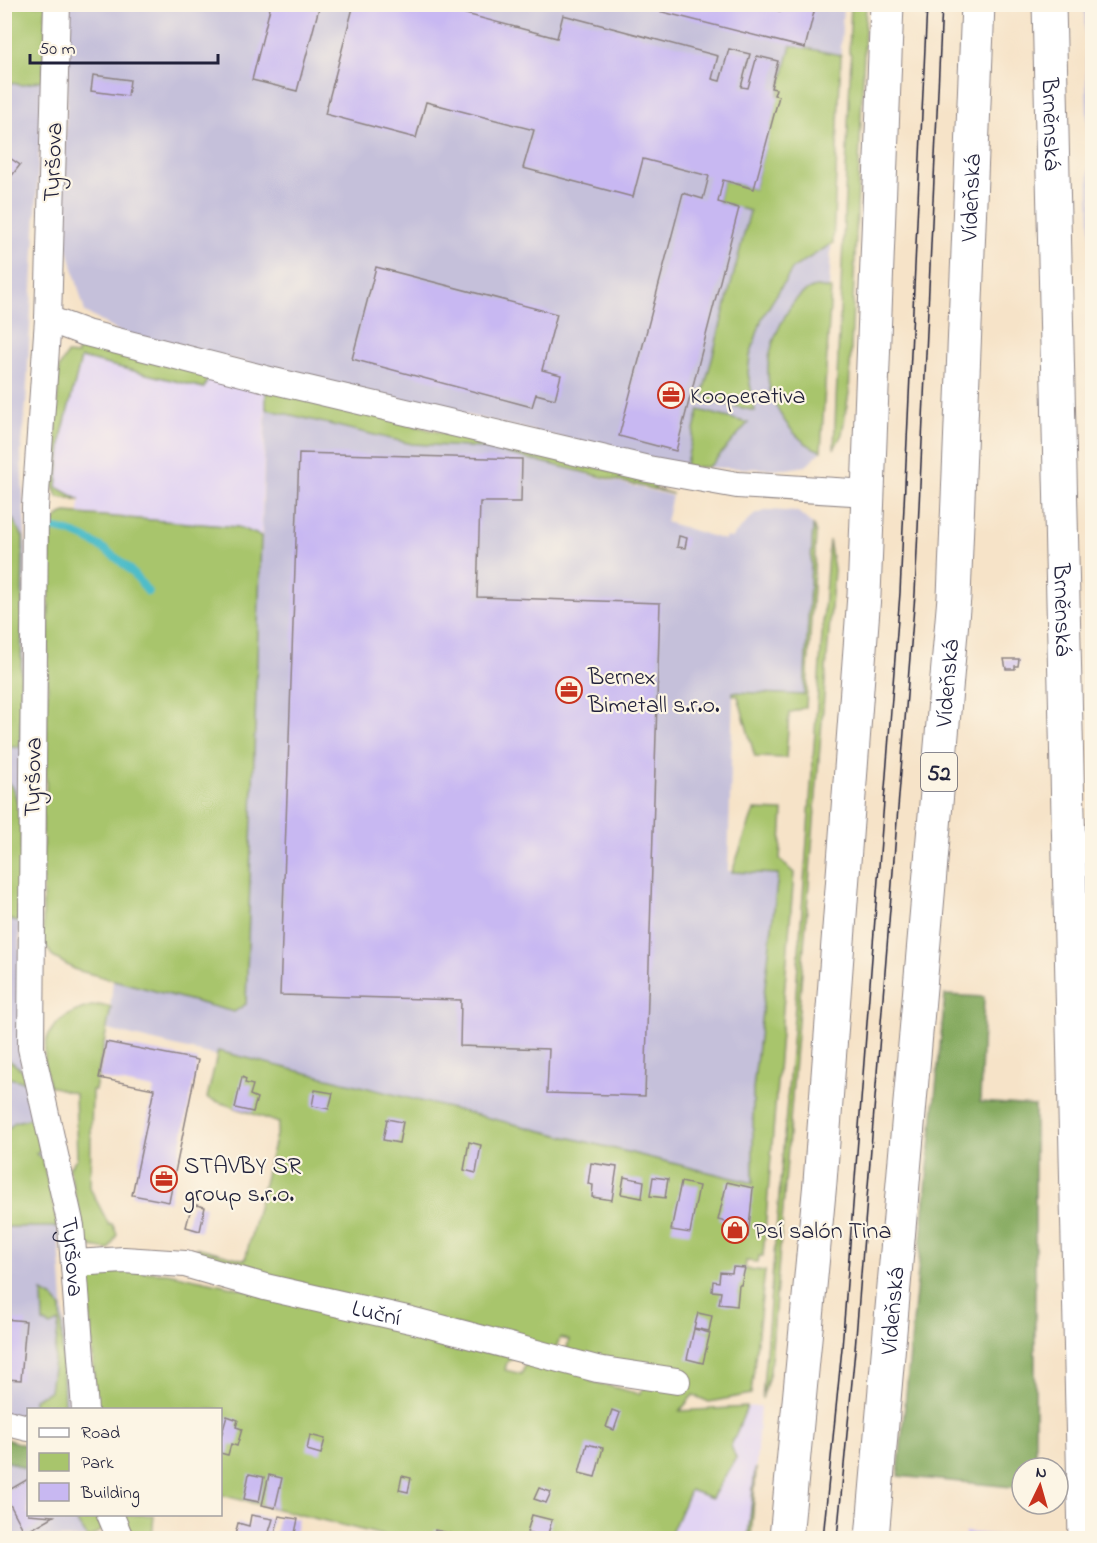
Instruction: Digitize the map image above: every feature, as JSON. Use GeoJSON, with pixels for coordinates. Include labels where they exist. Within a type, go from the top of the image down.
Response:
{"type":"FeatureCollection","features":[{"type":"Feature","properties":{"kind":"main road"},"geometry":{"type":"LineString","coordinates":[[786,1539],[820,1182],[864,595],[887,4]]}},
{"type":"Feature","properties":{"kind":"main road","name":"Vídeňská"},"geometry":{"type":"LineString","coordinates":[[872,1539],[954,597],[978,4]]}},
{"type":"Feature","properties":{"kind":"main road","name":"Brněnská"},"geometry":{"type":"LineString","coordinates":[[1049,4],[1085,1539]]}},
{"type":"Feature","properties":{"kind":"street","name":"Tyršova"},"geometry":{"type":"LineString","coordinates":[[57,4],[48,319],[35,507],[30,1048],[71,1226],[85,1408]]}},
{"type":"Feature","properties":{"kind":"street"},"geometry":{"type":"LineString","coordinates":[[48,319],[86,333],[270,380],[648,469],[738,485],[868,493]]}},
{"type":"Feature","properties":{"kind":"street","name":"Luční"},"geometry":{"type":"LineString","coordinates":[[75,1263],[124,1260],[185,1264],[265,1287],[411,1320],[597,1369],[677,1381]]}},
{"type":"Feature","properties":{"kind":"street"},"geometry":{"type":"LineString","coordinates":[[4,1422],[27,1428]]}},
{"type":"Feature","properties":{"kind":"street"},"geometry":{"type":"LineString","coordinates":[[110,1516],[120,1539]]}},
{"type":"Feature","properties":{"kind":"shaded area"},"geometry":{"type":"Polygon","coordinates":[[[70,5],[843,5],[821,451],[806,466],[786,469],[685,467],[121,333],[85,312],[62,228],[70,5]]]}},
{"type":"Feature","properties":{"kind":"shaded area"},"geometry":{"type":"Polygon","coordinates":[[[1084,5],[1092,5],[1092,316],[1091,266],[1084,5]]]}},
{"type":"Feature","properties":{"kind":"shaded area"},"geometry":{"type":"Polygon","coordinates":[[[43,80],[26,404],[21,454],[26,552],[19,922],[22,1070],[4,1057],[4,82],[22,85],[43,80]]]}},
{"type":"Feature","properties":{"kind":"shaded area"},"geometry":{"type":"Polygon","coordinates":[[[81,358],[204,388],[208,375],[266,390],[261,536],[238,527],[79,513],[80,499],[57,487],[62,434],[81,358]]]}},
{"type":"Feature","properties":{"kind":"shaded area"},"geometry":{"type":"Polygon","coordinates":[[[266,409],[412,444],[484,448],[672,496],[666,522],[724,540],[726,537],[731,538],[755,514],[769,510],[798,512],[813,525],[804,695],[733,692],[728,871],[778,874],[753,1089],[753,1183],[219,1052],[217,1056],[108,1030],[113,980],[247,978],[266,409]]]}},
{"type":"Feature","properties":{"kind":"shaded area"},"geometry":{"type":"Polygon","coordinates":[[[4,1077],[26,1082],[58,1227],[70,1408],[27,1408],[27,1420],[5,1414],[4,1077]]]}},
{"type":"Feature","properties":{"kind":"shaded area"},"geometry":{"type":"Polygon","coordinates":[[[760,1406],[751,1538],[567,1538],[679,1411],[760,1406]]]}},
{"type":"Feature","properties":{"kind":"shaded area"},"geometry":{"type":"Polygon","coordinates":[[[4,1444],[27,1455],[27,1516],[73,1516],[88,1538],[5,1538],[4,1444]]]}},
{"type":"Feature","properties":{"kind":"green space"},"geometry":{"type":"Polygon","coordinates":[[[5,5],[46,5],[43,80],[22,85],[5,82],[7,33],[5,5]]]}},
{"type":"Feature","properties":{"kind":"green space"},"geometry":{"type":"Polygon","coordinates":[[[851,5],[866,5],[849,393],[842,434],[834,449],[851,55],[849,52],[851,5]]]}},
{"type":"Feature","properties":{"kind":"green space"},"geometry":{"type":"Polygon","coordinates":[[[791,45],[841,55],[833,243],[793,268],[762,318],[750,356],[748,373],[755,411],[709,400],[703,393],[750,211],[718,202],[723,180],[754,189],[791,45]]]}},
{"type":"Feature","properties":{"kind":"green space"},"geometry":{"type":"Polygon","coordinates":[[[816,287],[831,289],[821,451],[800,439],[783,419],[772,395],[768,371],[773,344],[787,313],[801,295],[816,287]]]}},
{"type":"Feature","properties":{"kind":"green space"},"geometry":{"type":"Polygon","coordinates":[[[78,346],[111,348],[111,351],[129,356],[130,353],[168,366],[169,363],[208,375],[209,373],[524,454],[657,479],[655,489],[673,494],[484,448],[412,444],[266,409],[266,390],[209,376],[204,388],[81,358],[62,434],[57,487],[80,500],[58,497],[53,488],[59,368],[67,354],[77,355],[78,346]]]}},
{"type":"Feature","properties":{"kind":"green space"},"geometry":{"type":"Polygon","coordinates":[[[699,410],[748,423],[713,463],[707,467],[685,467],[699,410]]]}},
{"type":"Feature","properties":{"kind":"green space"},"geometry":{"type":"Polygon","coordinates":[[[66,513],[238,527],[261,536],[246,1004],[234,1012],[76,970],[53,957],[43,941],[43,808],[46,791],[50,536],[54,521],[66,513]]]}},
{"type":"Feature","properties":{"kind":"green space"},"geometry":{"type":"Polygon","coordinates":[[[6,515],[12,518],[23,537],[20,747],[5,747],[10,542],[5,539],[6,515]]]}},
{"type":"Feature","properties":{"kind":"green space"},"geometry":{"type":"Polygon","coordinates":[[[813,525],[816,533],[806,707],[789,713],[786,758],[755,757],[738,696],[733,695],[733,692],[804,695],[813,525]]]}},
{"type":"Feature","properties":{"kind":"green space"},"geometry":{"type":"Polygon","coordinates":[[[829,540],[834,570],[770,1372],[762,1399],[795,1006],[829,540]]]}},
{"type":"Feature","properties":{"kind":"green space"},"geometry":{"type":"Polygon","coordinates":[[[4,781],[12,788],[20,822],[19,922],[5,919],[4,781]]]}},
{"type":"Feature","properties":{"kind":"green space"},"geometry":{"type":"Polygon","coordinates":[[[754,810],[783,811],[780,860],[794,873],[763,1256],[759,1256],[758,1262],[746,1261],[745,1269],[765,1271],[751,1394],[709,1402],[693,1395],[680,1411],[747,1407],[731,1446],[736,1458],[712,1498],[690,1490],[669,1538],[394,1538],[222,1495],[222,1408],[96,1408],[88,1283],[100,1275],[122,1271],[167,1273],[308,1303],[591,1374],[590,1381],[639,1394],[646,1385],[565,1355],[569,1340],[560,1338],[554,1352],[209,1259],[196,1247],[245,1260],[279,1123],[207,1098],[218,1051],[753,1183],[753,1089],[778,874],[732,872],[754,810]],[[514,1357],[507,1362],[505,1370],[522,1374],[526,1361],[514,1357]]]}},
{"type":"Feature","properties":{"kind":"green space"},"geometry":{"type":"Polygon","coordinates":[[[945,995],[984,997],[980,1102],[1035,1106],[1035,1456],[1010,1456],[1010,1487],[898,1476],[945,995]]]}},
{"type":"Feature","properties":{"kind":"green space"},"geometry":{"type":"Polygon","coordinates":[[[98,1005],[111,1007],[95,1090],[92,1090],[90,1188],[109,1225],[112,1224],[117,1234],[109,1250],[91,1247],[86,1240],[69,1168],[77,1158],[75,1093],[49,1086],[45,1059],[45,1048],[53,1028],[74,1012],[98,1005]]]}},
{"type":"Feature","properties":{"kind":"green space"},"geometry":{"type":"Polygon","coordinates":[[[5,1057],[22,1070],[26,1082],[5,1077],[5,1057]]]}},
{"type":"Feature","properties":{"kind":"green space"},"geometry":{"type":"Polygon","coordinates":[[[33,1118],[41,1150],[36,1154],[42,1158],[58,1227],[5,1227],[5,1132],[15,1122],[33,1118]]]}},
{"type":"Feature","properties":{"kind":"green space"},"geometry":{"type":"Polygon","coordinates":[[[42,1292],[53,1298],[61,1307],[64,1408],[34,1408],[34,1399],[50,1391],[59,1322],[51,1326],[43,1322],[42,1292]]]}},
{"type":"Feature","properties":{"kind":"green space"},"geometry":{"type":"Polygon","coordinates":[[[5,1439],[27,1446],[27,1470],[5,1460],[5,1439]]]}},
{"type":"Feature","properties":{"kind":"green space"},"geometry":{"type":"Polygon","coordinates":[[[755,1470],[751,1538],[748,1538],[755,1470]]]}},
{"type":"Feature","properties":{"kind":"green space"},"geometry":{"type":"Polygon","coordinates":[[[73,1516],[96,1516],[102,1530],[88,1538],[73,1516]]]}},
{"type":"Feature","properties":{"kind":"green space"},"geometry":{"type":"Polygon","coordinates":[[[124,1516],[154,1516],[152,1538],[135,1538],[124,1516]]]}},
{"type":"Feature","properties":{"kind":"building"},"geometry":{"type":"Polygon","coordinates":[[[271,4],[320,4],[297,91],[252,80],[271,4]]]}},
{"type":"Feature","properties":{"kind":"building"},"geometry":{"type":"Polygon","coordinates":[[[354,4],[428,4],[557,38],[563,15],[718,56],[712,79],[720,81],[729,49],[750,54],[741,87],[748,88],[757,56],[778,61],[771,88],[776,89],[774,95],[779,96],[754,189],[723,180],[718,202],[739,208],[676,451],[619,436],[683,193],[703,199],[709,176],[643,159],[633,197],[523,168],[534,130],[426,102],[416,138],[325,114],[354,4]]]}},
{"type":"Feature","properties":{"kind":"building"},"geometry":{"type":"Polygon","coordinates":[[[753,4],[780,11],[781,4],[816,4],[805,48],[635,5],[753,4]]]}},
{"type":"Feature","properties":{"kind":"building"},"geometry":{"type":"Polygon","coordinates":[[[93,75],[130,80],[128,96],[91,91],[93,75]]]}},
{"type":"Feature","properties":{"kind":"building"},"geometry":{"type":"Polygon","coordinates":[[[4,154],[20,165],[4,186],[4,154]]]}},
{"type":"Feature","properties":{"kind":"building"},"geometry":{"type":"Polygon","coordinates":[[[376,267],[557,314],[542,370],[561,375],[555,399],[536,394],[532,407],[352,359],[376,267]]]}},
{"type":"Feature","properties":{"kind":"building"},"geometry":{"type":"Polygon","coordinates":[[[299,453],[522,459],[521,502],[480,502],[477,597],[660,603],[645,1096],[547,1093],[549,1049],[460,1046],[461,1000],[280,995],[299,453]]]}},
{"type":"Feature","properties":{"kind":"building"},"geometry":{"type":"Polygon","coordinates":[[[679,536],[687,538],[685,548],[677,547],[679,536]]]}},
{"type":"Feature","properties":{"kind":"building"},"geometry":{"type":"Polygon","coordinates":[[[1004,659],[1019,659],[1018,666],[1015,666],[1015,669],[1006,669],[1004,659]]]}},
{"type":"Feature","properties":{"kind":"building"},"geometry":{"type":"Polygon","coordinates":[[[106,1042],[198,1060],[169,1202],[132,1195],[154,1089],[99,1078],[106,1042]]]}},
{"type":"Feature","properties":{"kind":"building"},"geometry":{"type":"Polygon","coordinates":[[[242,1077],[246,1079],[245,1083],[253,1085],[250,1095],[257,1098],[253,1112],[235,1108],[242,1077]]]}},
{"type":"Feature","properties":{"kind":"building"},"geometry":{"type":"Polygon","coordinates":[[[315,1090],[333,1093],[329,1109],[312,1106],[315,1090]]]}},
{"type":"Feature","properties":{"kind":"building"},"geometry":{"type":"Polygon","coordinates":[[[387,1119],[403,1122],[399,1143],[383,1140],[387,1119]]]}},
{"type":"Feature","properties":{"kind":"building"},"geometry":{"type":"Polygon","coordinates":[[[469,1142],[481,1145],[476,1173],[464,1170],[469,1142]]]}},
{"type":"Feature","properties":{"kind":"building"},"geometry":{"type":"Polygon","coordinates":[[[591,1163],[617,1167],[612,1200],[592,1197],[593,1185],[588,1184],[591,1163]]]}},
{"type":"Feature","properties":{"kind":"building"},"geometry":{"type":"Polygon","coordinates":[[[624,1177],[644,1181],[642,1198],[621,1194],[624,1177]]]}},
{"type":"Feature","properties":{"kind":"building"},"geometry":{"type":"Polygon","coordinates":[[[653,1177],[668,1179],[665,1198],[650,1196],[653,1177]]]}},
{"type":"Feature","properties":{"kind":"building"},"geometry":{"type":"Polygon","coordinates":[[[681,1182],[699,1186],[690,1233],[671,1230],[681,1182]]]}},
{"type":"Feature","properties":{"kind":"building"},"geometry":{"type":"Polygon","coordinates":[[[727,1182],[753,1188],[748,1237],[740,1235],[734,1239],[729,1230],[730,1223],[718,1220],[727,1182]]]}},
{"type":"Feature","properties":{"kind":"building"},"geometry":{"type":"Polygon","coordinates":[[[192,1204],[205,1207],[200,1231],[186,1227],[192,1204]]]}},
{"type":"Feature","properties":{"kind":"building"},"geometry":{"type":"Polygon","coordinates":[[[733,1267],[745,1268],[741,1285],[739,1285],[737,1306],[719,1304],[721,1292],[712,1291],[713,1281],[719,1282],[720,1272],[732,1273],[733,1267]]]}},
{"type":"Feature","properties":{"kind":"building"},"geometry":{"type":"Polygon","coordinates":[[[698,1313],[712,1316],[709,1331],[694,1328],[698,1313]]]}},
{"type":"Feature","properties":{"kind":"building"},"geometry":{"type":"Polygon","coordinates":[[[4,1319],[26,1321],[21,1380],[4,1379],[4,1319]]]}},
{"type":"Feature","properties":{"kind":"building"},"geometry":{"type":"Polygon","coordinates":[[[694,1329],[710,1333],[703,1363],[687,1359],[694,1329]]]}},
{"type":"Feature","properties":{"kind":"building"},"geometry":{"type":"Polygon","coordinates":[[[612,1410],[620,1413],[614,1430],[606,1427],[612,1410]]]}},
{"type":"Feature","properties":{"kind":"building"},"geometry":{"type":"Polygon","coordinates":[[[227,1416],[238,1420],[236,1427],[242,1429],[237,1446],[231,1444],[228,1455],[222,1454],[222,1433],[227,1416]]]}},
{"type":"Feature","properties":{"kind":"building"},"geometry":{"type":"Polygon","coordinates":[[[310,1435],[325,1439],[321,1454],[307,1450],[310,1435]]]}},
{"type":"Feature","properties":{"kind":"building"},"geometry":{"type":"Polygon","coordinates":[[[587,1444],[603,1448],[595,1477],[579,1473],[587,1444]]]}},
{"type":"Feature","properties":{"kind":"building"},"geometry":{"type":"Polygon","coordinates":[[[249,1474],[264,1477],[259,1502],[244,1499],[249,1474]]]}},
{"type":"Feature","properties":{"kind":"building"},"geometry":{"type":"Polygon","coordinates":[[[269,1475],[282,1478],[275,1508],[262,1505],[269,1475]]]}},
{"type":"Feature","properties":{"kind":"building"},"geometry":{"type":"Polygon","coordinates":[[[402,1476],[411,1478],[408,1492],[399,1490],[402,1476]]]}},
{"type":"Feature","properties":{"kind":"building"},"geometry":{"type":"Polygon","coordinates":[[[27,1480],[27,1516],[54,1516],[25,1533],[4,1493],[27,1480]]]}},
{"type":"Feature","properties":{"kind":"building"},"geometry":{"type":"Polygon","coordinates":[[[539,1488],[551,1492],[546,1503],[534,1499],[539,1488]]]}},
{"type":"Feature","properties":{"kind":"building"},"geometry":{"type":"Polygon","coordinates":[[[251,1515],[273,1519],[269,1532],[275,1534],[279,1516],[298,1519],[294,1538],[250,1538],[235,1535],[238,1523],[249,1526],[251,1515]]]}},
{"type":"Feature","properties":{"kind":"building"},"geometry":{"type":"Polygon","coordinates":[[[532,1515],[552,1520],[547,1537],[527,1532],[532,1515]]]}},
{"type":"Feature","properties":{"kind":"building"},"geometry":{"type":"Polygon","coordinates":[[[435,1530],[454,1534],[453,1538],[434,1538],[435,1530]]]}},
{"type":"Feature","properties":{"kind":"building"},"geometry":{"type":"Polygon","coordinates":[[[965,1532],[1016,1537],[1016,1538],[965,1538],[965,1532]]]}},
{"type":"Feature","properties":{"kind":"waterway"},"geometry":{"type":"LineString","coordinates":[[48,528],[76,535],[104,549],[129,569],[148,592]]}},
{"type":"Feature","properties":{"kind":"tram line"},"geometry":{"type":"LineString","coordinates":[[823,1538],[842,1348],[900,593],[927,4]]}},
{"type":"Feature","properties":{"kind":"tram line"},"geometry":{"type":"LineString","coordinates":[[837,1538],[855,1350],[915,594],[942,4]]}},
{"type":"Feature","properties":{"kind":"place","name":"Kooperativa"},"geometry":{"type":"Point","coordinates":[671,395]}},
{"type":"Feature","properties":{"kind":"place","name":"Bernex Bimetall s.r.o."},"geometry":{"type":"Point","coordinates":[569,690]}},
{"type":"Feature","properties":{"kind":"place","name":"STAVBY SR group s.r.o."},"geometry":{"type":"Point","coordinates":[164,1179]}},
{"type":"Feature","properties":{"kind":"place","name":"Psí salón Tina"},"geometry":{"type":"Point","coordinates":[735,1230]}}]}
